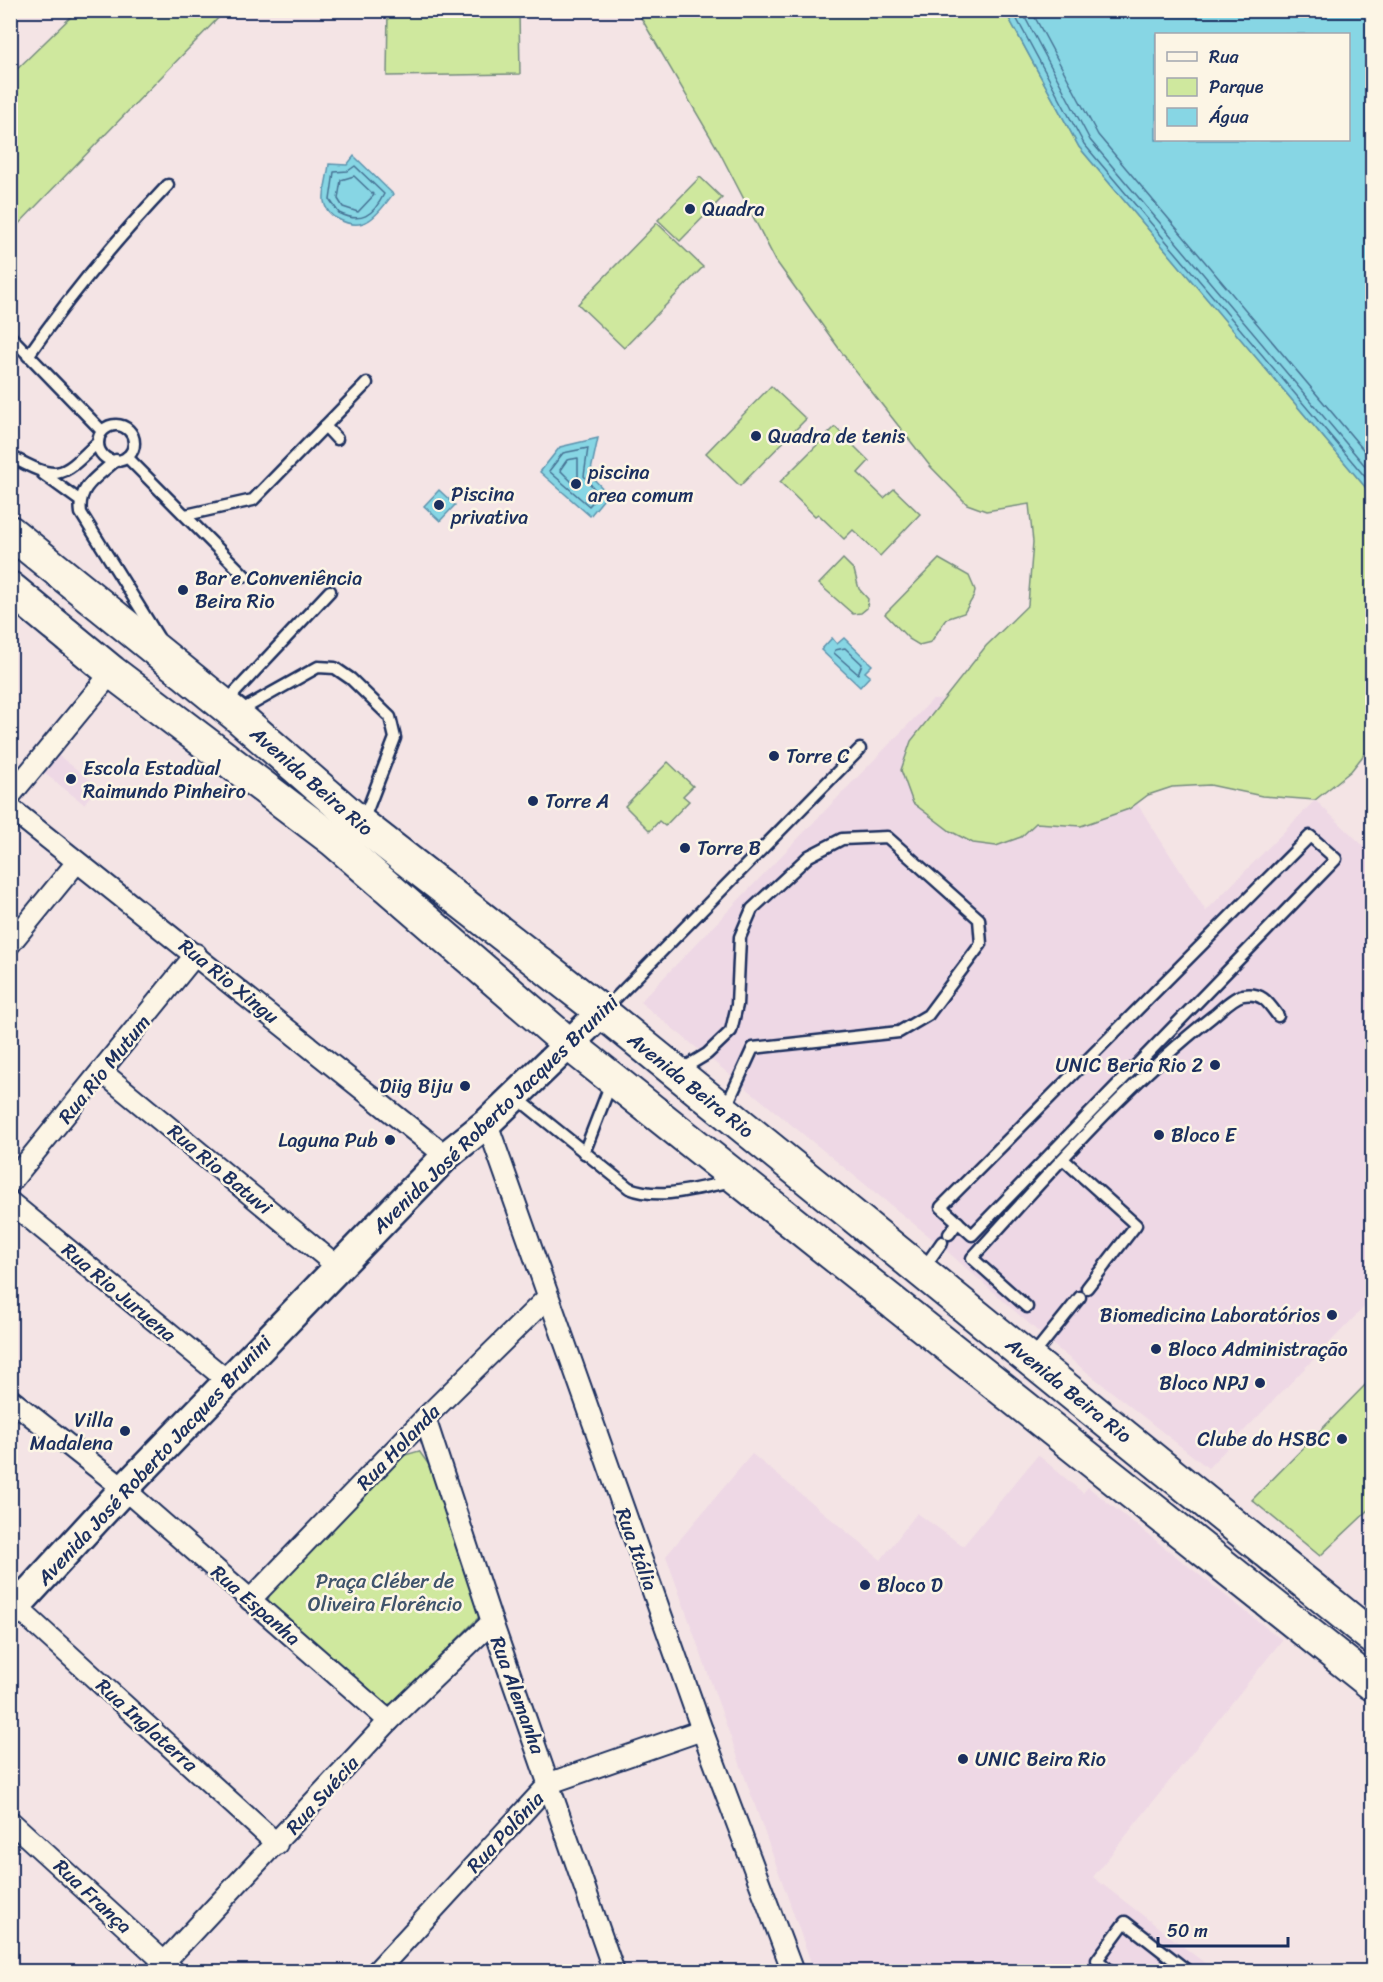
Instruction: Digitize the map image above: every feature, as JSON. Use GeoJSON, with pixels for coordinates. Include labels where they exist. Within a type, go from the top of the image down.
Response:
{"type":"FeatureCollection","features":[{"type":"Feature","properties":{"kind":"main road","name":"Avenida Beira Rio"},"geometry":{"type":"LineString","coordinates":[[10,532],[229,710],[362,824],[602,1012],[1372,1637]]}},
{"type":"Feature","properties":{"kind":"main road","name":"Avenida Beira Rio"},"geometry":{"type":"LineString","coordinates":[[10,588],[112,672],[333,840],[570,1045],[1372,1684]]}},
{"type":"Feature","properties":{"kind":"main road"},"geometry":{"type":"LineString","coordinates":[[333,840],[353,839],[360,836],[362,824]]}},
{"type":"Feature","properties":{"kind":"main road","name":"Avenida José Roberto Jacques Brunini"},"geometry":{"type":"LineString","coordinates":[[13,1607],[446,1156],[487,1123],[602,1012]]}},
{"type":"Feature","properties":{"kind":"main road"},"geometry":{"type":"LineString","coordinates":[[896,1305],[897,1290],[901,1284],[921,1271]]}},
{"type":"Feature","properties":{"kind":"street"},"geometry":{"type":"LineString","coordinates":[[10,796],[112,672]]}},
{"type":"Feature","properties":{"kind":"street","name":"Rua Rio Xingu"},"geometry":{"type":"LineString","coordinates":[[10,808],[446,1156]]}},
{"type":"Feature","properties":{"kind":"street"},"geometry":{"type":"LineString","coordinates":[[10,944],[77,862]]}},
{"type":"Feature","properties":{"kind":"street","name":"Rua Rio Mutum"},"geometry":{"type":"LineString","coordinates":[[10,1183],[102,1072],[195,954]]}},
{"type":"Feature","properties":{"kind":"street","name":"Rua Rio Batuvi"},"geometry":{"type":"LineString","coordinates":[[102,1072],[338,1267]]}},
{"type":"Feature","properties":{"kind":"street","name":"Rua Itália"},"geometry":{"type":"LineString","coordinates":[[487,1123],[702,1730],[793,1971]]}},
{"type":"Feature","properties":{"kind":"street","name":"Rua Rio Juruena"},"geometry":{"type":"LineString","coordinates":[[10,1202],[228,1381]]}},
{"type":"Feature","properties":{"kind":"street","name":"Rua Holanda"},"geometry":{"type":"LineString","coordinates":[[250,1600],[425,1418],[548,1298]]}},
{"type":"Feature","properties":{"kind":"street","name":"Rua Espanha"},"geometry":{"type":"LineString","coordinates":[[10,1399],[124,1489],[389,1721]]}},
{"type":"Feature","properties":{"kind":"street","name":"Rua Alemanha"},"geometry":{"type":"LineString","coordinates":[[425,1418],[492,1622],[550,1783],[609,1968]]}},
{"type":"Feature","properties":{"kind":"street","name":"Rua Inglaterra"},"geometry":{"type":"LineString","coordinates":[[13,1607],[277,1844]]}},
{"type":"Feature","properties":{"kind":"street","name":"Rua Suécia"},"geometry":{"type":"LineString","coordinates":[[165,1968],[389,1721],[492,1622]]}},
{"type":"Feature","properties":{"kind":"street","name":"Rua Polônia"},"geometry":{"type":"LineString","coordinates":[[376,1971],[550,1783],[702,1730]]}},
{"type":"Feature","properties":{"kind":"street","name":"Rua França"},"geometry":{"type":"LineString","coordinates":[[10,1821],[165,1968]]}},
{"type":"Feature","properties":{"kind":"lane"},"geometry":{"type":"LineString","coordinates":[[28,356],[85,280],[126,230],[168,185]]}},
{"type":"Feature","properties":{"kind":"lane"},"geometry":{"type":"LineString","coordinates":[[10,336],[100,436],[105,457],[122,459],[186,515],[245,576]]}},
{"type":"Feature","properties":{"kind":"lane"},"geometry":{"type":"LineString","coordinates":[[186,515],[253,500],[367,383]]}},
{"type":"Feature","properties":{"kind":"lane"},"geometry":{"type":"LineString","coordinates":[[42,473],[58,474],[71,468],[100,436],[118,425],[129,430],[134,446],[122,459],[83,491],[79,500],[81,513],[175,666]]}},
{"type":"Feature","properties":{"kind":"lane"},"geometry":{"type":"LineString","coordinates":[[325,426],[337,439]]}},
{"type":"Feature","properties":{"kind":"lane"},"geometry":{"type":"LineString","coordinates":[[10,456],[42,473],[79,500]]}},
{"type":"Feature","properties":{"kind":"lane"},"geometry":{"type":"LineString","coordinates":[[229,710],[330,591]]}},
{"type":"Feature","properties":{"kind":"lane"},"geometry":{"type":"LineString","coordinates":[[229,710],[318,667],[335,668],[351,679],[390,717],[395,738],[362,824]]}},
{"type":"Feature","properties":{"kind":"lane","name":"Avenida José Roberto Jacques Brunini"},"geometry":{"type":"LineString","coordinates":[[602,1012],[860,749]]}},
{"type":"Feature","properties":{"kind":"lane"},"geometry":{"type":"LineString","coordinates":[[1310,836],[1336,859],[972,1235],[958,1222],[941,1207],[1310,836]]}},
{"type":"Feature","properties":{"kind":"lane"},"geometry":{"type":"LineString","coordinates":[[676,1073],[707,1054],[731,1031],[737,1005],[740,937],[752,909],[809,856],[842,838],[887,837],[979,919],[981,944],[928,1015],[899,1032],[753,1048],[723,1112]]}},
{"type":"Feature","properties":{"kind":"lane"},"geometry":{"type":"LineString","coordinates":[[1027,1307],[972,1258],[1063,1159],[1186,1038],[1239,996],[1254,994],[1264,997],[1278,1016]]}},
{"type":"Feature","properties":{"kind":"lane"},"geometry":{"type":"LineString","coordinates":[[584,1153],[613,1079]]}},
{"type":"Feature","properties":{"kind":"lane"},"geometry":{"type":"LineString","coordinates":[[515,1097],[629,1188],[639,1192],[670,1193],[740,1180]]}},
{"type":"Feature","properties":{"kind":"lane"},"geometry":{"type":"LineString","coordinates":[[1031,1359],[1136,1225],[1063,1159]]}},
{"type":"Feature","properties":{"kind":"lane"},"geometry":{"type":"LineString","coordinates":[[921,1271],[958,1222]]}},
{"type":"Feature","properties":{"kind":"lane"},"geometry":{"type":"LineString","coordinates":[[1112,1971],[1097,1960],[1125,1922],[1188,1971]]}},
{"type":"Feature","properties":{"kind":"shaded area"},"geometry":{"type":"Polygon","coordinates":[[[1067,694],[1206,911],[1315,800],[1372,854],[1372,1299],[1208,1468],[1059,1350],[940,1245],[640,1002],[932,700],[1067,694]]]}},
{"type":"Feature","properties":{"kind":"shaded area","name":"Escola Estadual Raimundo Pinheiro"},"geometry":{"type":"Polygon","coordinates":[[[58,755],[98,786],[84,804],[44,773],[58,755]]]}},
{"type":"Feature","properties":{"kind":"shaded area","name":"UNIC Beira Rio"},"geometry":{"type":"Polygon","coordinates":[[[752,1454],[881,1560],[917,1513],[963,1546],[1038,1455],[1083,1493],[1088,1487],[1282,1640],[1093,1877],[1215,1971],[814,1971],[666,1556],[752,1454]]]}},
{"type":"Feature","properties":{"kind":"green space"},"geometry":{"type":"Polygon","coordinates":[[[77,11],[225,11],[11,232],[11,75],[77,11]]]}},
{"type":"Feature","properties":{"kind":"green space"},"geometry":{"type":"Polygon","coordinates":[[[388,11],[519,11],[520,74],[387,76],[388,11]]]}},
{"type":"Feature","properties":{"kind":"green space"},"geometry":{"type":"Polygon","coordinates":[[[637,11],[1005,11],[1079,147],[1372,495],[1372,751],[1366,752],[1351,771],[1315,800],[1262,796],[1210,785],[1172,787],[1148,795],[1129,809],[1081,826],[1036,823],[1021,837],[996,846],[973,843],[950,831],[913,803],[901,770],[911,741],[986,646],[1028,605],[1033,542],[1029,504],[986,511],[967,504],[930,466],[853,368],[776,261],[720,153],[637,11]]]}},
{"type":"Feature","properties":{"kind":"green space","name":"Quadra"},"geometry":{"type":"Polygon","coordinates":[[[700,177],[722,198],[680,241],[658,220],[700,177]]]}},
{"type":"Feature","properties":{"kind":"green space"},"geometry":{"type":"Polygon","coordinates":[[[657,223],[703,267],[624,348],[578,304],[657,223]]]}},
{"type":"Feature","properties":{"kind":"green space","name":"Quadra de tenis"},"geometry":{"type":"Polygon","coordinates":[[[771,386],[806,419],[740,486],[706,453],[771,386]]]}},
{"type":"Feature","properties":{"kind":"green space"},"geometry":{"type":"Polygon","coordinates":[[[835,427],[869,461],[858,473],[884,498],[894,489],[920,514],[880,556],[853,530],[844,539],[818,514],[815,516],[780,482],[835,427]]]}},
{"type":"Feature","properties":{"kind":"green space"},"geometry":{"type":"Polygon","coordinates":[[[843,559],[854,570],[859,589],[868,599],[867,608],[861,613],[853,614],[819,584],[843,559]]]}},
{"type":"Feature","properties":{"kind":"green space"},"geometry":{"type":"Polygon","coordinates":[[[939,559],[969,576],[975,590],[974,596],[964,613],[946,619],[931,642],[919,645],[909,639],[885,614],[939,559]]]}},
{"type":"Feature","properties":{"kind":"green space"},"geometry":{"type":"Polygon","coordinates":[[[668,762],[693,786],[683,796],[689,801],[665,826],[659,821],[650,831],[625,806],[668,762]]]}},
{"type":"Feature","properties":{"kind":"green space","name":"Clube do HSBC"},"geometry":{"type":"Polygon","coordinates":[[[1372,1378],[1372,1507],[1320,1556],[1252,1500],[1372,1378]]]}},
{"type":"Feature","properties":{"kind":"green space","name":"Praça Cléber de Oliveira Florêncio"},"geometry":{"type":"Polygon","coordinates":[[[419,1451],[429,1465],[480,1604],[480,1616],[393,1704],[380,1704],[268,1604],[269,1595],[395,1458],[419,1451]]]}},
{"type":"Feature","properties":{"kind":"water"},"geometry":{"type":"Polygon","coordinates":[[[1005,11],[1372,11],[1372,495],[1079,147],[1005,11]]]}},
{"type":"Feature","properties":{"kind":"water"},"geometry":{"type":"Polygon","coordinates":[[[354,156],[393,194],[370,220],[356,224],[333,216],[324,201],[329,164],[347,165],[354,156]]]}},
{"type":"Feature","properties":{"kind":"water","name":"piscina area comum"},"geometry":{"type":"Polygon","coordinates":[[[598,438],[590,475],[608,494],[590,516],[540,472],[560,447],[598,438]]]}},
{"type":"Feature","properties":{"kind":"water","name":"Piscina privativa"},"geometry":{"type":"Polygon","coordinates":[[[439,490],[455,505],[440,521],[424,506],[439,490]]]}},
{"type":"Feature","properties":{"kind":"water"},"geometry":{"type":"Polygon","coordinates":[[[832,638],[837,644],[844,638],[872,665],[865,672],[870,676],[860,687],[821,650],[832,638]]]}},
{"type":"Feature","properties":{"kind":"place","name":"Quadra"},"geometry":{"type":"Point","coordinates":[690,209]}},
{"type":"Feature","properties":{"kind":"place","name":"Quadra de tenis"},"geometry":{"type":"Point","coordinates":[756,436]}},
{"type":"Feature","properties":{"kind":"place","name":"piscina area comum"},"geometry":{"type":"Point","coordinates":[576,484]}},
{"type":"Feature","properties":{"kind":"place","name":"Piscina privativa"},"geometry":{"type":"Point","coordinates":[439,505]}},
{"type":"Feature","properties":{"kind":"place","name":"Bar e Conveniência Beira Rio"},"geometry":{"type":"Point","coordinates":[183,590]}},
{"type":"Feature","properties":{"kind":"place","name":"Torre C"},"geometry":{"type":"Point","coordinates":[774,756]}},
{"type":"Feature","properties":{"kind":"place","name":"Escola Estadual Raimundo Pinheiro"},"geometry":{"type":"Point","coordinates":[71,779]}},
{"type":"Feature","properties":{"kind":"place","name":"Torre A"},"geometry":{"type":"Point","coordinates":[533,801]}},
{"type":"Feature","properties":{"kind":"place","name":"Torre B"},"geometry":{"type":"Point","coordinates":[685,848]}},
{"type":"Feature","properties":{"kind":"place","name":"UNIC Beria Rio 2"},"geometry":{"type":"Point","coordinates":[1215,1065]}},
{"type":"Feature","properties":{"kind":"place","name":"Diig Biju"},"geometry":{"type":"Point","coordinates":[465,1086]}},
{"type":"Feature","properties":{"kind":"place","name":"Bloco E"},"geometry":{"type":"Point","coordinates":[1159,1135]}},
{"type":"Feature","properties":{"kind":"place","name":"Laguna Pub"},"geometry":{"type":"Point","coordinates":[390,1140]}},
{"type":"Feature","properties":{"kind":"place","name":"Biomedicina Laboratórios"},"geometry":{"type":"Point","coordinates":[1332,1315]}},
{"type":"Feature","properties":{"kind":"place","name":"Bloco Administração"},"geometry":{"type":"Point","coordinates":[1156,1349]}},
{"type":"Feature","properties":{"kind":"place","name":"Bloco NPJ"},"geometry":{"type":"Point","coordinates":[1260,1383]}},
{"type":"Feature","properties":{"kind":"place","name":"Villa Madalena"},"geometry":{"type":"Point","coordinates":[125,1431]}},
{"type":"Feature","properties":{"kind":"place","name":"Clube do HSBC"},"geometry":{"type":"Point","coordinates":[1342,1439]}},
{"type":"Feature","properties":{"kind":"place","name":"Bloco D"},"geometry":{"type":"Point","coordinates":[865,1585]}},
{"type":"Feature","properties":{"kind":"place","name":"UNIC Beira Rio"},"geometry":{"type":"Point","coordinates":[963,1759]}}]}
